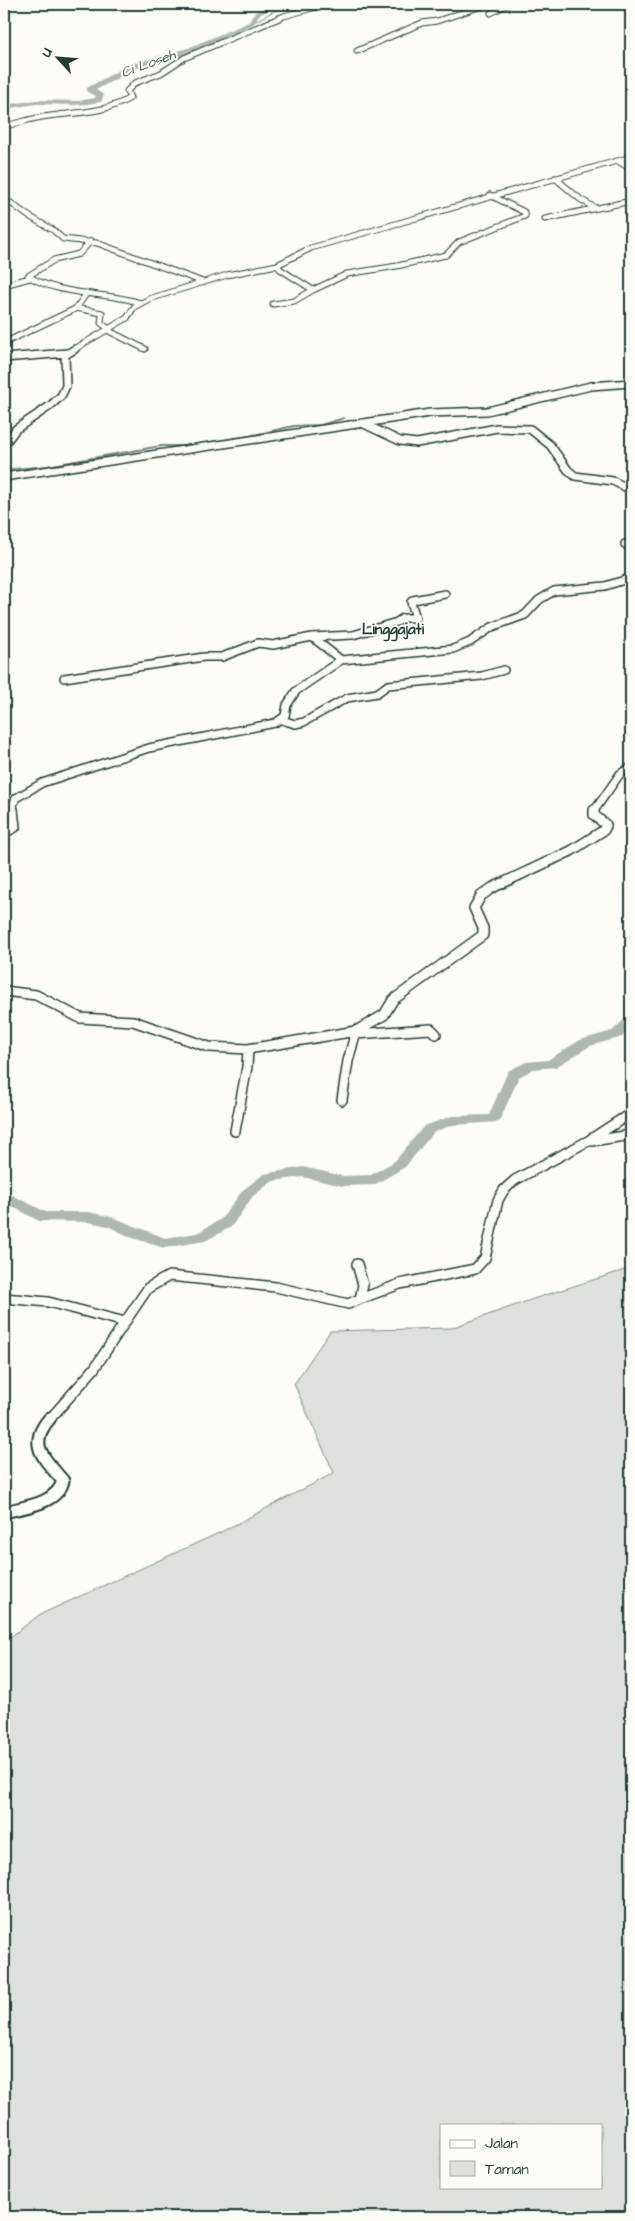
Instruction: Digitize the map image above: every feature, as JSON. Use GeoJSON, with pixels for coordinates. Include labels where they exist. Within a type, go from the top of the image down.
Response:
{"type":"FeatureCollection","features":[{"type":"Feature","properties":{"kind":"street"},"geometry":{"type":"LineString","coordinates":[[4,126],[40,118],[93,112],[112,107],[129,100],[127,91],[135,83],[161,73],[181,60],[284,16],[323,4]]}},
{"type":"Feature","properties":{"kind":"street"},"geometry":{"type":"LineString","coordinates":[[358,51],[422,23],[442,19],[488,4]]}},
{"type":"Feature","properties":{"kind":"street"},"geometry":{"type":"LineString","coordinates":[[491,14],[508,4]]}},
{"type":"Feature","properties":{"kind":"street"},"geometry":{"type":"LineString","coordinates":[[4,358],[67,353],[85,345],[128,318],[134,307],[166,293],[203,282],[277,265],[311,248],[631,157]]}},
{"type":"Feature","properties":{"kind":"street"},"geometry":{"type":"LineString","coordinates":[[618,161],[631,169]]}},
{"type":"Feature","properties":{"kind":"street"},"geometry":{"type":"LineString","coordinates":[[555,178],[580,199],[595,208]]}},
{"type":"Feature","properties":{"kind":"street"},"geometry":{"type":"LineString","coordinates":[[273,304],[294,301],[347,274],[397,266],[446,255],[459,242],[525,216],[524,212],[490,196]]}},
{"type":"Feature","properties":{"kind":"street"},"geometry":{"type":"LineString","coordinates":[[4,198],[26,215],[53,230],[63,239],[91,242],[203,282]]}},
{"type":"Feature","properties":{"kind":"street"},"geometry":{"type":"LineString","coordinates":[[545,219],[631,201]]}},
{"type":"Feature","properties":{"kind":"street"},"geometry":{"type":"LineString","coordinates":[[30,278],[28,276],[54,260],[79,254],[91,242]]}},
{"type":"Feature","properties":{"kind":"street"},"geometry":{"type":"LineString","coordinates":[[277,265],[280,269],[313,290]]}},
{"type":"Feature","properties":{"kind":"street"},"geometry":{"type":"LineString","coordinates":[[4,285],[30,278],[41,283],[86,293],[126,298],[141,303]]}},
{"type":"Feature","properties":{"kind":"street"},"geometry":{"type":"LineString","coordinates":[[77,308],[86,293]]}},
{"type":"Feature","properties":{"kind":"street"},"geometry":{"type":"LineString","coordinates":[[4,343],[77,308],[103,314],[101,323],[108,330],[145,349]]}},
{"type":"Feature","properties":{"kind":"street"},"geometry":{"type":"LineString","coordinates":[[4,445],[17,429],[62,395],[67,385],[64,360],[67,353]]}},
{"type":"Feature","properties":{"kind":"street"},"geometry":{"type":"LineString","coordinates":[[4,477],[436,412],[487,411],[586,387],[631,383]]}},
{"type":"Feature","properties":{"kind":"street"},"geometry":{"type":"LineString","coordinates":[[362,423],[406,443],[417,443],[497,428],[530,429],[550,445],[568,470],[575,476],[588,479],[613,480],[631,490]]}},
{"type":"Feature","properties":{"kind":"street"},"geometry":{"type":"LineString","coordinates":[[282,720],[290,698],[296,691],[314,677],[342,660],[453,649],[470,642],[492,627],[525,615],[539,600],[554,591],[606,586],[631,578]]}},
{"type":"Feature","properties":{"kind":"street"},"geometry":{"type":"LineString","coordinates":[[64,678],[213,656],[217,658],[258,643],[273,646],[312,637],[353,634],[396,622],[403,618],[416,618],[411,602],[413,600],[445,594]]}},
{"type":"Feature","properties":{"kind":"street"},"geometry":{"type":"LineString","coordinates":[[312,637],[342,660]]}},
{"type":"Feature","properties":{"kind":"street"},"geometry":{"type":"LineString","coordinates":[[4,834],[16,827],[13,805],[16,798],[42,783],[149,748],[269,725],[282,720],[295,724],[304,722],[347,698],[376,693],[388,685],[482,676],[504,670]]}},
{"type":"Feature","properties":{"kind":"street"},"geometry":{"type":"LineString","coordinates":[[342,1100],[348,1061],[356,1033],[361,1027],[384,1015],[393,1000],[483,935],[484,930],[474,913],[474,909],[478,900],[486,892],[571,851],[604,830],[606,825],[594,816],[594,809],[620,774],[631,767]]}},
{"type":"Feature","properties":{"kind":"street"},"geometry":{"type":"LineString","coordinates":[[4,992],[36,996],[80,1018],[133,1021],[207,1047],[248,1049],[356,1033],[419,1028],[430,1028],[436,1034]]}},
{"type":"Feature","properties":{"kind":"street"},"geometry":{"type":"LineString","coordinates":[[235,1130],[247,1067],[248,1049]]}},
{"type":"Feature","properties":{"kind":"street"},"geometry":{"type":"LineString","coordinates":[[4,1512],[48,1499],[59,1493],[63,1487],[63,1481],[46,1464],[40,1452],[37,1435],[41,1428],[94,1369],[150,1285],[158,1279],[169,1276],[269,1286],[300,1291],[348,1304],[400,1284],[475,1269],[485,1258],[498,1200],[504,1190],[514,1180],[588,1142],[631,1113]]}},
{"type":"Feature","properties":{"kind":"street"},"geometry":{"type":"LineString","coordinates":[[588,1142],[631,1135]]}},
{"type":"Feature","properties":{"kind":"street"},"geometry":{"type":"LineString","coordinates":[[357,1264],[362,1285],[360,1299]]}},
{"type":"Feature","properties":{"kind":"street"},"geometry":{"type":"LineString","coordinates":[[4,1298],[48,1302],[126,1322]]}},
{"type":"Feature","properties":{"kind":"green space"},"geometry":{"type":"Polygon","coordinates":[[[631,1268],[631,2217],[4,2217],[4,1642],[39,1615],[221,1532],[334,1473],[294,1384],[330,1331],[451,1328],[536,1298],[631,1268]]]}},
{"type":"Feature","properties":{"kind":"waterway","name":"Ci Loseh"},"geometry":{"type":"LineString","coordinates":[[4,107],[36,102],[78,103],[98,100],[100,95],[90,90],[131,67],[191,50],[252,23],[256,14],[278,4]]}},
{"type":"Feature","properties":{"kind":"waterway"},"geometry":{"type":"LineString","coordinates":[[252,23],[287,4]]}},
{"type":"Feature","properties":{"kind":"waterway"},"geometry":{"type":"LineString","coordinates":[[4,470],[47,466],[161,446],[184,446],[249,436],[294,426],[321,425],[344,418]]}},
{"type":"Feature","properties":{"kind":"waterway"},"geometry":{"type":"LineString","coordinates":[[4,1196],[44,1217],[88,1217],[112,1222],[135,1233],[164,1243],[200,1237],[226,1223],[248,1193],[269,1177],[303,1172],[343,1181],[374,1180],[400,1164],[429,1129],[452,1121],[494,1119],[513,1074],[531,1065],[551,1064],[585,1043],[617,1034],[631,1021]]}},
{"type":"Feature","properties":{"kind":"district","name":"Linggajati"},"geometry":{"type":"Point","coordinates":[393,629]}}]}
